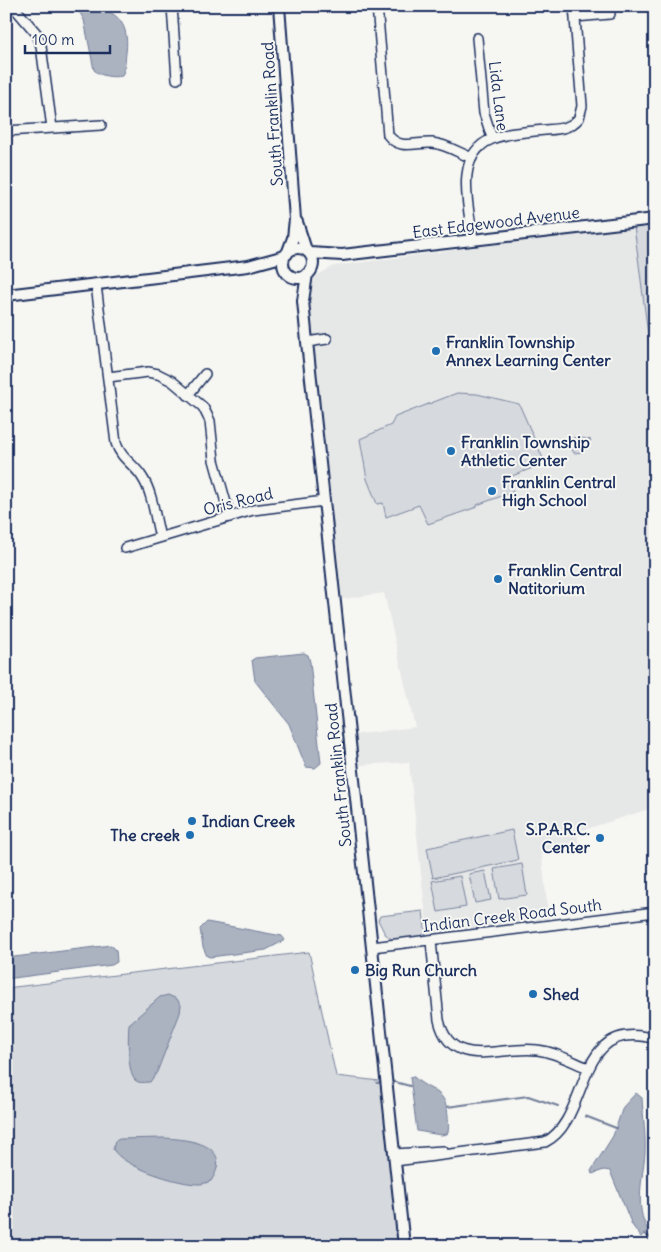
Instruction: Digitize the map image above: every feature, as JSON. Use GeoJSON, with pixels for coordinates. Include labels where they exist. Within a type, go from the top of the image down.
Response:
{"type":"FeatureCollection","features":[{"type":"Feature","properties":{"kind":"main road","name":"South Franklin Road"},"geometry":{"type":"LineString","coordinates":[[279,6],[296,219],[293,236],[286,255]]}},
{"type":"Feature","properties":{"kind":"main road","name":"South Franklin Road"},"geometry":{"type":"LineString","coordinates":[[296,219],[308,252]]}},
{"type":"Feature","properties":{"kind":"main road","name":"East Edgewood Avenue"},"geometry":{"type":"LineString","coordinates":[[342,255],[653,219]]}},
{"type":"Feature","properties":{"kind":"main road"},"geometry":{"type":"LineString","coordinates":[[248,266],[286,255],[296,248],[308,252],[342,255]]}},
{"type":"Feature","properties":{"kind":"main road"},"geometry":{"type":"LineString","coordinates":[[308,252],[313,261],[310,271]]}},
{"type":"Feature","properties":{"kind":"main road"},"geometry":{"type":"LineString","coordinates":[[286,255],[287,272]]}},
{"type":"Feature","properties":{"kind":"main road"},"geometry":{"type":"LineString","coordinates":[[6,295],[248,266],[270,266],[297,277],[342,255]]}},
{"type":"Feature","properties":{"kind":"main road","name":"South Franklin Road"},"geometry":{"type":"LineString","coordinates":[[310,271],[303,301],[404,1246]]}},
{"type":"Feature","properties":{"kind":"main road","name":"South Franklin Road"},"geometry":{"type":"LineString","coordinates":[[287,272],[303,301]]}},
{"type":"Feature","properties":{"kind":"street"},"geometry":{"type":"LineString","coordinates":[[13,6],[36,34],[42,46],[52,128]]}},
{"type":"Feature","properties":{"kind":"street"},"geometry":{"type":"LineString","coordinates":[[172,6],[177,79]]}},
{"type":"Feature","properties":{"kind":"street"},"geometry":{"type":"LineString","coordinates":[[377,6],[388,135],[398,144],[408,146],[431,143],[445,146],[472,158],[466,180],[472,239]]}},
{"type":"Feature","properties":{"kind":"street"},"geometry":{"type":"LineString","coordinates":[[492,138],[502,135],[567,128],[579,118],[582,106],[574,6]]}},
{"type":"Feature","properties":{"kind":"street"},"geometry":{"type":"LineString","coordinates":[[575,17],[610,14]]}},
{"type":"Feature","properties":{"kind":"street","name":"Lida Lane"},"geometry":{"type":"LineString","coordinates":[[472,158],[481,146],[492,138],[483,109],[477,38]]}},
{"type":"Feature","properties":{"kind":"street"},"geometry":{"type":"LineString","coordinates":[[6,131],[101,125]]}},
{"type":"Feature","properties":{"kind":"street"},"geometry":{"type":"LineString","coordinates":[[96,284],[117,446],[125,460],[141,475],[160,537]]}},
{"type":"Feature","properties":{"kind":"street"},"geometry":{"type":"LineString","coordinates":[[307,342],[327,339]]}},
{"type":"Feature","properties":{"kind":"street"},"geometry":{"type":"LineString","coordinates":[[108,377],[153,372],[166,377],[203,407],[208,416],[214,460],[230,517]]}},
{"type":"Feature","properties":{"kind":"street"},"geometry":{"type":"LineString","coordinates":[[188,394],[205,374]]}},
{"type":"Feature","properties":{"kind":"street","name":"Oris Road"},"geometry":{"type":"LineString","coordinates":[[125,548],[268,507],[324,501]]}},
{"type":"Feature","properties":{"kind":"street","name":"Indian Creek Road South"},"geometry":{"type":"LineString","coordinates":[[372,947],[655,912]]}},
{"type":"Feature","properties":{"kind":"street"},"geometry":{"type":"LineString","coordinates":[[431,941],[441,1030],[453,1045],[461,1050],[479,1053],[518,1049],[538,1050],[560,1056],[588,1068]]}},
{"type":"Feature","properties":{"kind":"street"},"geometry":{"type":"LineString","coordinates":[[395,1157],[429,1150],[458,1153],[535,1144],[552,1139],[567,1123],[588,1068],[604,1046],[615,1040],[634,1035],[655,1039]]}},
{"type":"Feature","properties":{"kind":"shaded area"},"geometry":{"type":"Polygon","coordinates":[[[76,6],[108,11],[121,22],[127,40],[122,76],[107,76],[94,70],[84,20],[76,6]]]}},
{"type":"Feature","properties":{"kind":"shaded area"},"geometry":{"type":"Polygon","coordinates":[[[655,219],[655,389],[634,226],[655,219]]]}},
{"type":"Feature","properties":{"kind":"shaded area","name":"Franklin Central High School"},"geometry":{"type":"Polygon","coordinates":[[[634,226],[655,389],[655,807],[577,832],[579,846],[541,850],[549,921],[428,936],[409,762],[358,765],[354,735],[415,727],[384,593],[342,599],[308,291],[316,276],[334,266],[634,226]]]}},
{"type":"Feature","properties":{"kind":"shaded area","name":"Franklin Township Athletic Center"},"geometry":{"type":"Polygon","coordinates":[[[457,393],[477,394],[519,404],[545,463],[507,478],[513,492],[428,524],[419,505],[386,517],[383,503],[377,504],[367,479],[360,439],[391,425],[395,417],[457,393]]]}},
{"type":"Feature","properties":{"kind":"shaded area"},"geometry":{"type":"Polygon","coordinates":[[[577,437],[591,440],[582,452],[574,453],[566,440],[577,437]]]}},
{"type":"Feature","properties":{"kind":"shaded area"},"geometry":{"type":"Polygon","coordinates":[[[304,653],[308,655],[310,662],[321,763],[315,768],[306,767],[289,724],[255,681],[252,660],[255,658],[304,653]]]}},
{"type":"Feature","properties":{"kind":"shaded area"},"geometry":{"type":"Polygon","coordinates":[[[512,830],[518,860],[433,878],[427,848],[512,830]]]}},
{"type":"Feature","properties":{"kind":"shaded area"},"geometry":{"type":"Polygon","coordinates":[[[522,864],[527,895],[499,899],[494,869],[522,864]]]}},
{"type":"Feature","properties":{"kind":"shaded area"},"geometry":{"type":"Polygon","coordinates":[[[485,871],[491,900],[475,903],[469,874],[485,871]]]}},
{"type":"Feature","properties":{"kind":"shaded area"},"geometry":{"type":"Polygon","coordinates":[[[460,876],[466,907],[438,912],[432,881],[460,876]]]}},
{"type":"Feature","properties":{"kind":"shaded area"},"geometry":{"type":"Polygon","coordinates":[[[423,911],[426,936],[394,941],[385,934],[378,920],[380,916],[423,911]]]}},
{"type":"Feature","properties":{"kind":"shaded area"},"geometry":{"type":"Polygon","coordinates":[[[207,922],[282,936],[285,940],[266,950],[210,957],[207,956],[203,947],[200,929],[207,922]]]}},
{"type":"Feature","properties":{"kind":"shaded area"},"geometry":{"type":"Polygon","coordinates":[[[111,945],[116,950],[117,962],[112,965],[6,979],[6,958],[111,945]]]}},
{"type":"Feature","properties":{"kind":"shaded area"},"geometry":{"type":"Polygon","coordinates":[[[309,952],[336,1076],[380,1081],[400,1246],[6,1246],[6,988],[309,952]]]}},
{"type":"Feature","properties":{"kind":"shaded area"},"geometry":{"type":"Polygon","coordinates":[[[168,995],[177,999],[181,1005],[180,1013],[157,1072],[150,1082],[138,1082],[132,1076],[128,1036],[129,1024],[160,997],[168,995]]]}},
{"type":"Feature","properties":{"kind":"shaded area"},"geometry":{"type":"Polygon","coordinates":[[[410,1077],[414,1077],[440,1095],[444,1100],[448,1115],[449,1127],[447,1134],[441,1135],[417,1131],[410,1077]]]}},
{"type":"Feature","properties":{"kind":"shaded area"},"geometry":{"type":"Polygon","coordinates":[[[636,1093],[642,1098],[645,1139],[640,1202],[641,1212],[648,1230],[641,1237],[632,1225],[610,1171],[604,1170],[592,1174],[591,1171],[613,1136],[623,1107],[636,1093]]]}},
{"type":"Feature","properties":{"kind":"shaded area"},"geometry":{"type":"Polygon","coordinates":[[[163,1138],[196,1142],[213,1151],[217,1159],[217,1169],[211,1181],[201,1184],[166,1178],[127,1162],[113,1149],[115,1141],[120,1139],[163,1138]]]}},
{"type":"Feature","properties":{"kind":"waterway"},"geometry":{"type":"LineString","coordinates":[[391,1081],[410,1086]]}},
{"type":"Feature","properties":{"kind":"waterway"},"geometry":{"type":"LineString","coordinates":[[377,1083],[384,1082]]}},
{"type":"Feature","properties":{"kind":"waterway"},"geometry":{"type":"LineString","coordinates":[[447,1107],[528,1096],[558,1106]]}},
{"type":"Feature","properties":{"kind":"waterway"},"geometry":{"type":"LineString","coordinates":[[585,1116],[616,1128]]}},
{"type":"Feature","properties":{"kind":"waterway"},"geometry":{"type":"LineString","coordinates":[[644,1234],[655,1240]]}},
{"type":"Feature","properties":{"kind":"place","name":"Franklin Township Annex Learning Center"},"geometry":{"type":"Point","coordinates":[436,351]}},
{"type":"Feature","properties":{"kind":"place","name":"Franklin Township Athletic Center"},"geometry":{"type":"Point","coordinates":[451,451]}},
{"type":"Feature","properties":{"kind":"place","name":"Franklin Central High School"},"geometry":{"type":"Point","coordinates":[492,491]}},
{"type":"Feature","properties":{"kind":"place","name":"Franklin Central Natitorium"},"geometry":{"type":"Point","coordinates":[498,579]}},
{"type":"Feature","properties":{"kind":"place","name":"Indian Creek"},"geometry":{"type":"Point","coordinates":[192,821]}},
{"type":"Feature","properties":{"kind":"place","name":"The creek"},"geometry":{"type":"Point","coordinates":[190,835]}},
{"type":"Feature","properties":{"kind":"place","name":"S.P.A.R.C. Center"},"geometry":{"type":"Point","coordinates":[600,838]}},
{"type":"Feature","properties":{"kind":"place","name":"Big Run Church"},"geometry":{"type":"Point","coordinates":[355,970]}},
{"type":"Feature","properties":{"kind":"place","name":"Shed"},"geometry":{"type":"Point","coordinates":[533,994]}}]}
